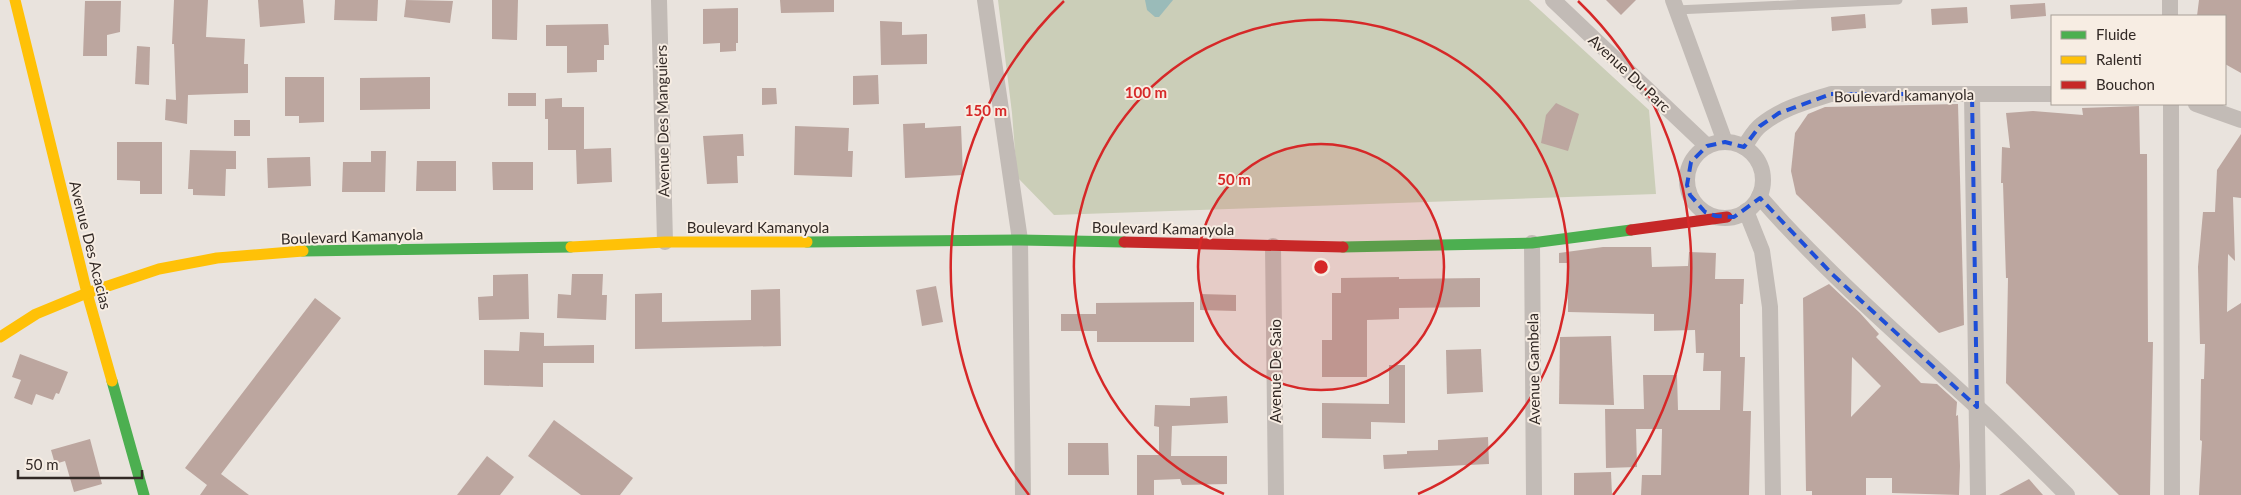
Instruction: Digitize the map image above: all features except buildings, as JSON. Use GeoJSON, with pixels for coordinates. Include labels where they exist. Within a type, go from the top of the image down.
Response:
{"type":"FeatureCollection","features":[{"type":"Feature","properties":{"kind":"street","name":"Avenue Des Acacias"},"geometry":{"type":"LineString","coordinates":[[15,0],[87,293],[144,495]]}},
{"type":"Feature","properties":{"kind":"street","name":"Avenue Des Manguiers"},"geometry":{"type":"LineString","coordinates":[[659,0],[665,242]]}},
{"type":"Feature","properties":{"kind":"street"},"geometry":{"type":"LineString","coordinates":[[985,0],[1020,240],[1023,495]]}},
{"type":"Feature","properties":{"kind":"street","name":"Avenue Du Parc"},"geometry":{"type":"LineString","coordinates":[[1553,0],[1707,146]]}},
{"type":"Feature","properties":{"kind":"street"},"geometry":{"type":"LineString","coordinates":[[2170,0],[2170,15]]}},
{"type":"Feature","properties":{"kind":"street"},"geometry":{"type":"LineString","coordinates":[[1674,5],[1725,142]]}},
{"type":"Feature","properties":{"kind":"street","name":"Boulevard kamanyola"},"geometry":{"type":"LineString","coordinates":[[1744,146],[1760,126],[1779,113],[1797,104],[1831,94],[2051,94]]}},
{"type":"Feature","properties":{"kind":"street"},"geometry":{"type":"LineString","coordinates":[[1972,94],[1978,495]]}},
{"type":"Feature","properties":{"kind":"street"},"geometry":{"type":"LineString","coordinates":[[2171,105],[2172,495]]}},
{"type":"Feature","properties":{"kind":"street"},"geometry":{"type":"LineString","coordinates":[[2199,105],[2241,120]]}},
{"type":"Feature","properties":{"kind":"street"},"geometry":{"type":"LineString","coordinates":[[1725,142],[1744,146],[1757,160],[1763,178],[1759,196],[1746,211],[1727,218],[1705,212],[1696,205],[1687,185],[1687,173],[1691,162],[1698,153],[1707,146],[1725,142]]}},
{"type":"Feature","properties":{"kind":"street"},"geometry":{"type":"LineString","coordinates":[[1759,196],[1832,274],[1977,406],[2067,495]]}},
{"type":"Feature","properties":{"kind":"street"},"geometry":{"type":"LineString","coordinates":[[1746,211],[1762,251],[1770,308],[1773,495]]}},
{"type":"Feature","properties":{"kind":"street","name":"Boulevard Kamanyola"},"geometry":{"type":"LineString","coordinates":[[0,337],[36,314],[87,293],[159,269],[236,257],[305,251],[581,247],[665,242],[746,244],[1020,240],[1273,246],[1532,243],[1727,218]]}},
{"type":"Feature","properties":{"kind":"street","name":"Avenue Gambela"},"geometry":{"type":"LineString","coordinates":[[1532,243],[1534,495]]}},
{"type":"Feature","properties":{"kind":"street","name":"Avenue De Saio"},"geometry":{"type":"LineString","coordinates":[[1273,246],[1276,495]]}},
{"type":"Feature","properties":{"kind":"lane"},"geometry":{"type":"LineString","coordinates":[[1674,5],[1898,0]]}},
{"type":"Feature","properties":{"kind":"highlighted area"},"geometry":{"type":"Polygon","coordinates":[[[1831,94],[1972,94],[1977,407],[1832,274],[1760,198],[1734,217],[1716,216],[1705,212],[1690,195],[1687,185],[1691,162],[1707,146],[1725,142],[1744,147],[1760,126],[1779,113],[1831,94]]]}},
{"type":"Feature","properties":{"kind":"green space"},"geometry":{"type":"Polygon","coordinates":[[[998,0],[1529,0],[1649,110],[1656,194],[1054,215],[1017,177],[1012,113],[998,0]]]}},
{"type":"Feature","properties":{"kind":"water"},"geometry":{"type":"Polygon","coordinates":[[[1145,0],[1173,0],[1159,17],[1155,17],[1147,10],[1145,0]]]}},
{"type":"Feature","properties":{"kind":"traffic: fast"},"geometry":{"type":"LineString","coordinates":[[1343,247],[1532,243],[1631,230]]}},
{"type":"Feature","properties":{"kind":"traffic: fast"},"geometry":{"type":"LineString","coordinates":[[807,242],[1020,240],[1124,242]]}},
{"type":"Feature","properties":{"kind":"traffic: fast"},"geometry":{"type":"LineString","coordinates":[[303,251],[571,247]]}},
{"type":"Feature","properties":{"kind":"traffic: fast"},"geometry":{"type":"LineString","coordinates":[[112,381],[144,495]]}},
{"type":"Feature","properties":{"kind":"traffic: slow"},"geometry":{"type":"LineString","coordinates":[[15,0],[87,293],[112,381]]}},
{"type":"Feature","properties":{"kind":"traffic: slow"},"geometry":{"type":"LineString","coordinates":[[571,247],[665,242],[807,242]]}},
{"type":"Feature","properties":{"kind":"traffic: slow"},"geometry":{"type":"LineString","coordinates":[[0,337],[36,314],[87,293],[159,269],[217,258],[303,251]]}},
{"type":"Feature","properties":{"kind":"traffic: jam"},"geometry":{"type":"LineString","coordinates":[[1631,230],[1727,217]]}},
{"type":"Feature","properties":{"kind":"traffic: jam"},"geometry":{"type":"LineString","coordinates":[[1124,242],[1343,247]]}}]}
